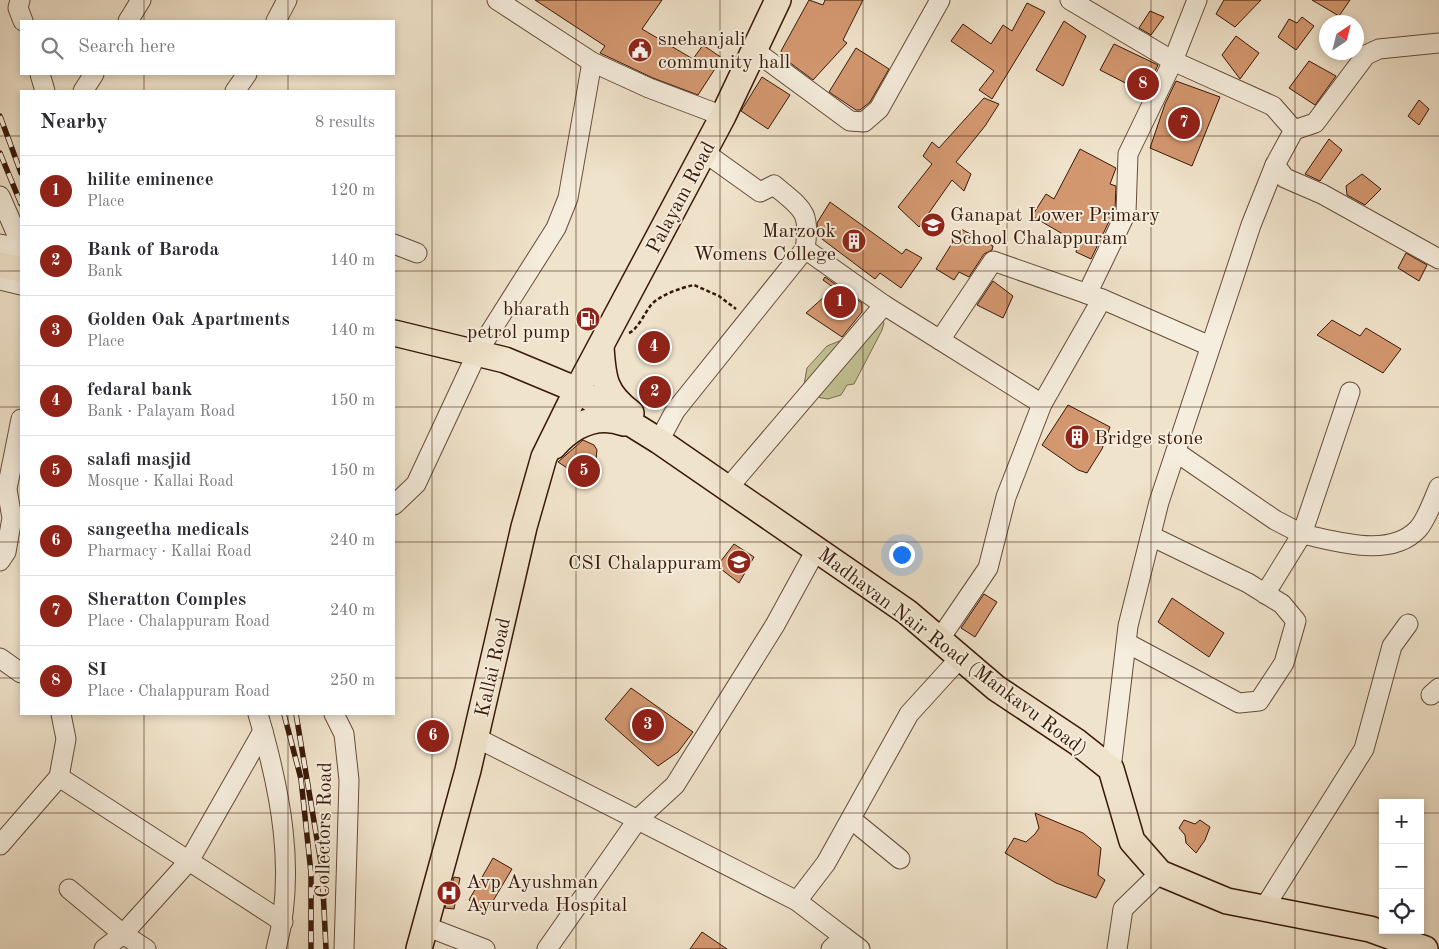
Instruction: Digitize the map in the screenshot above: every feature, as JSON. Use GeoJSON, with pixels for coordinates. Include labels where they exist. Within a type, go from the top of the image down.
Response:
{"type":"FeatureCollection","features":[{"type":"Feature","properties":{"kind":"main road","name":"Palayam Road"},"geometry":{"type":"LineString","coordinates":[[577,390],[723,116],[756,51],[778,0]]}},
{"type":"Feature","properties":{"kind":"main road"},"geometry":{"type":"LineString","coordinates":[[0,265],[20,269]]}},
{"type":"Feature","properties":{"kind":"main road","name":"Madhavan Nair Road (Mankavu Road)"},"geometry":{"type":"LineString","coordinates":[[395,333],[511,363],[577,390],[659,441],[907,612],[996,688],[1077,742],[1111,769]]}},
{"type":"Feature","properties":{"kind":"main road"},"geometry":{"type":"LineString","coordinates":[[606,336],[603,377],[608,391],[619,404],[649,429],[659,441]]}},
{"type":"Feature","properties":{"kind":"main road"},"geometry":{"type":"LineString","coordinates":[[511,363],[552,397],[555,418],[544,457]]}},
{"type":"Feature","properties":{"kind":"main road","name":"Kallai Road"},"geometry":{"type":"LineString","coordinates":[[422,938],[475,738],[524,527],[544,457],[577,390]]}},
{"type":"Feature","properties":{"kind":"main road"},"geometry":{"type":"LineString","coordinates":[[544,457],[571,429],[594,420],[609,419],[638,429]]}},
{"type":"Feature","properties":{"kind":"main road"},"geometry":{"type":"LineString","coordinates":[[1111,769],[1132,841],[1160,873],[1227,901],[1370,929],[1392,943],[1425,949]]}},
{"type":"Feature","properties":{"kind":"street"},"geometry":{"type":"LineString","coordinates":[[20,0],[18,8],[22,20]]}},
{"type":"Feature","properties":{"kind":"street"},"geometry":{"type":"LineString","coordinates":[[129,20],[141,0]]}},
{"type":"Feature","properties":{"kind":"street"},"geometry":{"type":"LineString","coordinates":[[277,20],[287,0]]}},
{"type":"Feature","properties":{"kind":"street"},"geometry":{"type":"LineString","coordinates":[[497,0],[592,62],[649,88],[723,116]]}},
{"type":"Feature","properties":{"kind":"street"},"geometry":{"type":"LineString","coordinates":[[756,51],[850,121],[864,122],[879,109],[940,0]]}},
{"type":"Feature","properties":{"kind":"street"},"geometry":{"type":"LineString","coordinates":[[1070,0],[1173,60],[1273,106],[1294,130]]}},
{"type":"Feature","properties":{"kind":"street"},"geometry":{"type":"LineString","coordinates":[[939,640],[988,568],[1006,497],[1042,404],[1095,296],[1126,213],[1128,154],[1173,60],[1197,0]]}},
{"type":"Feature","properties":{"kind":"street"},"geometry":{"type":"LineString","coordinates":[[1111,769],[1128,626],[1151,536],[1210,346],[1275,165],[1294,130],[1315,123],[1366,55],[1379,49],[1439,43]]}},
{"type":"Feature","properties":{"kind":"street"},"geometry":{"type":"LineString","coordinates":[[482,345],[556,228],[565,206],[577,153],[592,62]]}},
{"type":"Feature","properties":{"kind":"street"},"geometry":{"type":"LineString","coordinates":[[40,75],[45,90]]}},
{"type":"Feature","properties":{"kind":"street"},"geometry":{"type":"LineString","coordinates":[[84,90],[93,75]]}},
{"type":"Feature","properties":{"kind":"street"},"geometry":{"type":"LineString","coordinates":[[236,90],[246,75]]}},
{"type":"Feature","properties":{"kind":"street"},"geometry":{"type":"LineString","coordinates":[[659,441],[676,411],[805,249],[808,228],[803,210],[774,185],[760,192],[704,152]]}},
{"type":"Feature","properties":{"kind":"street"},"geometry":{"type":"LineString","coordinates":[[1275,165],[1285,178],[1322,194],[1439,259]]}},
{"type":"Feature","properties":{"kind":"street"},"geometry":{"type":"LineString","coordinates":[[0,196],[20,244]]}},
{"type":"Feature","properties":{"kind":"street"},"geometry":{"type":"LineString","coordinates":[[0,244],[20,246]]}},
{"type":"Feature","properties":{"kind":"street"},"geometry":{"type":"LineString","coordinates":[[395,244],[417,253]]}},
{"type":"Feature","properties":{"kind":"street"},"geometry":{"type":"LineString","coordinates":[[805,249],[884,305],[1042,404]]}},
{"type":"Feature","properties":{"kind":"street"},"geometry":{"type":"LineString","coordinates":[[940,340],[993,261],[1095,296],[1210,346]]}},
{"type":"Feature","properties":{"kind":"street"},"geometry":{"type":"LineString","coordinates":[[0,280],[20,285]]}},
{"type":"Feature","properties":{"kind":"street"},"geometry":{"type":"LineString","coordinates":[[728,488],[884,305]]}},
{"type":"Feature","properties":{"kind":"street"},"geometry":{"type":"LineString","coordinates":[[395,323],[482,345],[511,363]]}},
{"type":"Feature","properties":{"kind":"street"},"geometry":{"type":"LineString","coordinates":[[395,341],[472,364],[511,363]]}},
{"type":"Feature","properties":{"kind":"street"},"geometry":{"type":"LineString","coordinates":[[395,505],[416,484],[472,364]]}},
{"type":"Feature","properties":{"kind":"street"},"geometry":{"type":"LineString","coordinates":[[1265,594],[1302,534],[1350,392]]}},
{"type":"Feature","properties":{"kind":"street"},"geometry":{"type":"LineString","coordinates":[[0,561],[6,552],[12,518],[7,489],[20,424]]}},
{"type":"Feature","properties":{"kind":"street"},"geometry":{"type":"LineString","coordinates":[[1176,452],[1275,520],[1302,534],[1366,546],[1401,542],[1418,529],[1439,487]]}},
{"type":"Feature","properties":{"kind":"street"},"geometry":{"type":"LineString","coordinates":[[1126,642],[1238,703],[1259,701],[1284,662],[1296,621],[1282,604],[1265,594],[1151,536]]}},
{"type":"Feature","properties":{"kind":"street"},"geometry":{"type":"LineString","coordinates":[[546,949],[638,819],[675,785],[775,625],[816,550]]}},
{"type":"Feature","properties":{"kind":"street"},"geometry":{"type":"LineString","coordinates":[[1264,908],[1364,749],[1392,646],[1408,624]]}},
{"type":"Feature","properties":{"kind":"street"},"geometry":{"type":"LineString","coordinates":[[0,658],[20,672]]}},
{"type":"Feature","properties":{"kind":"street"},"geometry":{"type":"LineString","coordinates":[[797,901],[826,863],[909,714],[960,658]]}},
{"type":"Feature","properties":{"kind":"street"},"geometry":{"type":"LineString","coordinates":[[0,845],[59,777],[66,739],[61,715]]}},
{"type":"Feature","properties":{"kind":"street","name":"Collectors Road"},"geometry":{"type":"LineString","coordinates":[[334,715],[344,734],[350,780],[344,949]]}},
{"type":"Feature","properties":{"kind":"street"},"geometry":{"type":"LineString","coordinates":[[104,949],[122,934],[189,861],[261,722]]}},
{"type":"Feature","properties":{"kind":"street"},"geometry":{"type":"LineString","coordinates":[[261,722],[270,754],[286,856],[283,922],[276,949]]}},
{"type":"Feature","properties":{"kind":"street"},"geometry":{"type":"LineString","coordinates":[[475,738],[797,901],[837,943],[860,949]]}},
{"type":"Feature","properties":{"kind":"street"},"geometry":{"type":"LineString","coordinates":[[59,777],[283,922]]}},
{"type":"Feature","properties":{"kind":"street"},"geometry":{"type":"LineString","coordinates":[[851,819],[900,859]]}},
{"type":"Feature","properties":{"kind":"street"},"geometry":{"type":"LineString","coordinates":[[1117,949],[1123,909],[1160,873]]}},
{"type":"Feature","properties":{"kind":"street"},"geometry":{"type":"LineString","coordinates":[[69,889],[122,934],[146,949]]}},
{"type":"Feature","properties":{"kind":"street"},"geometry":{"type":"LineString","coordinates":[[422,938],[484,949]]}},
{"type":"Feature","properties":{"kind":"path"},"geometry":{"type":"LineString","coordinates":[[606,336],[630,334],[659,297],[694,285],[720,296],[749,320]]}},
{"type":"Feature","properties":{"kind":"green space"},"geometry":{"type":"Polygon","coordinates":[[[882,317],[884,323],[882,330],[854,384],[847,385],[841,395],[828,399],[816,397],[803,390],[807,368],[827,346],[842,340],[857,321],[882,317]]]}},
{"type":"Feature","properties":{"kind":"building","name":"snehanjali community hall"},"geometry":{"type":"Polygon","coordinates":[[[535,0],[662,0],[642,29],[693,59],[703,45],[722,58],[698,95],[653,78],[600,53],[605,46],[535,0]]]}},
{"type":"Feature","properties":{"kind":"building"},"geometry":{"type":"Polygon","coordinates":[[[809,0],[823,5],[825,0],[863,0],[843,40],[847,43],[813,80],[785,59],[781,51],[809,0]]]}},
{"type":"Feature","properties":{"kind":"building"},"geometry":{"type":"Polygon","coordinates":[[[1224,0],[1261,0],[1235,27],[1216,14],[1224,0]]]}},
{"type":"Feature","properties":{"kind":"building"},"geometry":{"type":"Polygon","coordinates":[[[1312,0],[1350,0],[1340,15],[1312,0]]]}},
{"type":"Feature","properties":{"kind":"building"},"geometry":{"type":"Polygon","coordinates":[[[1027,3],[1045,12],[992,99],[979,90],[994,71],[951,41],[963,24],[991,44],[1003,25],[1012,31],[1027,3]]]}},
{"type":"Feature","properties":{"kind":"building"},"geometry":{"type":"Polygon","coordinates":[[[1150,11],[1164,17],[1151,35],[1139,28],[1150,11]]]}},
{"type":"Feature","properties":{"kind":"building"},"geometry":{"type":"Polygon","coordinates":[[[1302,17],[1314,26],[1296,50],[1278,37],[1289,19],[1297,23],[1302,17]]]}},
{"type":"Feature","properties":{"kind":"building"},"geometry":{"type":"Polygon","coordinates":[[[1064,21],[1086,36],[1063,86],[1036,70],[1064,21]]]}},
{"type":"Feature","properties":{"kind":"building"},"geometry":{"type":"Polygon","coordinates":[[[1236,36],[1259,53],[1240,79],[1222,55],[1236,36]]]}},
{"type":"Feature","properties":{"kind":"building"},"geometry":{"type":"Polygon","coordinates":[[[1114,44],[1158,65],[1145,93],[1100,70],[1114,44]]]}},
{"type":"Feature","properties":{"kind":"building"},"geometry":{"type":"Polygon","coordinates":[[[856,48],[889,69],[870,102],[860,110],[856,110],[829,92],[856,48]]]}},
{"type":"Feature","properties":{"kind":"building"},"geometry":{"type":"Polygon","coordinates":[[[1309,61],[1336,76],[1315,105],[1289,88],[1309,61]]]}},
{"type":"Feature","properties":{"kind":"building"},"geometry":{"type":"Polygon","coordinates":[[[762,77],[790,95],[768,129],[741,111],[762,77]]]}},
{"type":"Feature","properties":{"kind":"building"},"geometry":{"type":"Polygon","coordinates":[[[1176,81],[1220,97],[1192,166],[1150,148],[1165,104],[1176,81]]]}},
{"type":"Feature","properties":{"kind":"building"},"geometry":{"type":"Polygon","coordinates":[[[984,98],[999,104],[985,126],[956,162],[971,174],[964,191],[952,180],[919,227],[898,207],[932,164],[923,156],[932,142],[939,148],[984,98]]]}},
{"type":"Feature","properties":{"kind":"building"},"geometry":{"type":"Polygon","coordinates":[[[1419,100],[1429,109],[1419,125],[1408,116],[1419,100]]]}},
{"type":"Feature","properties":{"kind":"building"},"geometry":{"type":"Polygon","coordinates":[[[1329,139],[1342,150],[1320,181],[1305,174],[1329,139]]]}},
{"type":"Feature","properties":{"kind":"building"},"geometry":{"type":"Polygon","coordinates":[[[1080,149],[1116,168],[1110,184],[1116,186],[1115,209],[1091,259],[1076,252],[1078,243],[1032,216],[1046,194],[1054,199],[1080,149]]]}},
{"type":"Feature","properties":{"kind":"building"},"geometry":{"type":"Polygon","coordinates":[[[1362,174],[1381,189],[1365,205],[1347,195],[1346,186],[1362,174]]]}},
{"type":"Feature","properties":{"kind":"building","name":"Marzook Womens College"},"geometry":{"type":"Polygon","coordinates":[[[830,202],[902,254],[906,249],[922,258],[901,288],[880,273],[875,279],[818,236],[817,223],[830,202]]]}},
{"type":"Feature","properties":{"kind":"building"},"geometry":{"type":"Polygon","coordinates":[[[961,229],[993,246],[992,250],[984,254],[969,277],[959,272],[954,280],[936,269],[961,229]]]}},
{"type":"Feature","properties":{"kind":"building"},"geometry":{"type":"Polygon","coordinates":[[[1406,253],[1427,265],[1419,281],[1398,268],[1406,253]]]}},
{"type":"Feature","properties":{"kind":"building"},"geometry":{"type":"Polygon","coordinates":[[[825,277],[862,303],[862,312],[842,337],[806,313],[834,288],[823,280],[825,277]]]}},
{"type":"Feature","properties":{"kind":"building"},"geometry":{"type":"Polygon","coordinates":[[[993,281],[1013,296],[1003,318],[977,305],[993,281]]]}},
{"type":"Feature","properties":{"kind":"building"},"geometry":{"type":"Polygon","coordinates":[[[1332,320],[1360,336],[1366,328],[1401,349],[1383,373],[1317,335],[1332,320]]]}},
{"type":"Feature","properties":{"kind":"building","name":"Bridge stone"},"geometry":{"type":"Polygon","coordinates":[[[1068,405],[1110,427],[1102,449],[1087,473],[1078,470],[1042,445],[1068,405]]]}},
{"type":"Feature","properties":{"kind":"building"},"geometry":{"type":"Polygon","coordinates":[[[583,440],[594,445],[597,450],[593,485],[558,462],[583,440]]]}},
{"type":"Feature","properties":{"kind":"building"},"geometry":{"type":"Polygon","coordinates":[[[734,544],[754,557],[739,583],[717,566],[734,544]]]}},
{"type":"Feature","properties":{"kind":"building"},"geometry":{"type":"Polygon","coordinates":[[[984,594],[997,602],[975,637],[961,628],[984,594]]]}},
{"type":"Feature","properties":{"kind":"building"},"geometry":{"type":"Polygon","coordinates":[[[1172,598],[1224,633],[1209,657],[1158,622],[1172,598]]]}},
{"type":"Feature","properties":{"kind":"building"},"geometry":{"type":"Polygon","coordinates":[[[631,688],[693,732],[678,752],[658,766],[605,719],[631,688]]]}},
{"type":"Feature","properties":{"kind":"building"},"geometry":{"type":"Polygon","coordinates":[[[1035,813],[1083,833],[1101,848],[1098,875],[1105,880],[1096,898],[1056,883],[1005,853],[1014,838],[1026,842],[1035,834],[1039,828],[1035,813]]]}},
{"type":"Feature","properties":{"kind":"building"},"geometry":{"type":"Polygon","coordinates":[[[1184,820],[1195,824],[1200,820],[1210,827],[1205,840],[1196,853],[1186,843],[1185,835],[1179,828],[1184,820]]]}},
{"type":"Feature","properties":{"kind":"building"},"geometry":{"type":"Polygon","coordinates":[[[493,858],[512,869],[487,911],[469,900],[493,858]]]}},
{"type":"Feature","properties":{"kind":"building"},"geometry":{"type":"Polygon","coordinates":[[[454,877],[460,878],[454,909],[445,908],[454,877]]]}},
{"type":"Feature","properties":{"kind":"building"},"geometry":{"type":"Polygon","coordinates":[[[702,932],[727,949],[690,949],[702,932]]]}},
{"type":"Feature","properties":{"kind":"railway"},"geometry":{"type":"LineString","coordinates":[[0,116],[20,170]]}},
{"type":"Feature","properties":{"kind":"railway"},"geometry":{"type":"LineString","coordinates":[[0,153],[20,202]]}},
{"type":"Feature","properties":{"kind":"railway"},"geometry":{"type":"LineString","coordinates":[[284,715],[301,779],[311,873],[311,949]]}},
{"type":"Feature","properties":{"kind":"railway"},"geometry":{"type":"LineString","coordinates":[[296,715],[322,869],[326,949]]}},
{"type":"Feature","properties":{"kind":"place","name":"snehanjali community hall"},"geometry":{"type":"Point","coordinates":[640,50]}},
{"type":"Feature","properties":{"kind":"place","name":"SI"},"geometry":{"type":"Point","coordinates":[1143,84]}},
{"type":"Feature","properties":{"kind":"place","name":"Sheratton Comples"},"geometry":{"type":"Point","coordinates":[1184,123]}},
{"type":"Feature","properties":{"kind":"place","name":"Ganapat Lower Primary School Chalappuram"},"geometry":{"type":"Point","coordinates":[933,225]}},
{"type":"Feature","properties":{"kind":"place","name":"Marzook Womens College"},"geometry":{"type":"Point","coordinates":[854,241]}},
{"type":"Feature","properties":{"kind":"place","name":"hilite eminence"},"geometry":{"type":"Point","coordinates":[840,302]}},
{"type":"Feature","properties":{"kind":"place","name":"bharath petrol pump"},"geometry":{"type":"Point","coordinates":[588,319]}},
{"type":"Feature","properties":{"kind":"place","name":"fedaral bank"},"geometry":{"type":"Point","coordinates":[654,347]}},
{"type":"Feature","properties":{"kind":"place","name":"Bank of Baroda"},"geometry":{"type":"Point","coordinates":[655,392]}},
{"type":"Feature","properties":{"kind":"place","name":"Bridge stone"},"geometry":{"type":"Point","coordinates":[1077,437]}},
{"type":"Feature","properties":{"kind":"place","name":"salafi masjid"},"geometry":{"type":"Point","coordinates":[584,471]}},
{"type":"Feature","properties":{"kind":"place","name":"CSI Chalappuram"},"geometry":{"type":"Point","coordinates":[739,562]}},
{"type":"Feature","properties":{"kind":"place","name":"Golden Oak Apartments"},"geometry":{"type":"Point","coordinates":[648,725]}},
{"type":"Feature","properties":{"kind":"place","name":"sangeetha medicals"},"geometry":{"type":"Point","coordinates":[433,736]}},
{"type":"Feature","properties":{"kind":"place","name":"Avp Ayushman Ayurveda Hospital"},"geometry":{"type":"Point","coordinates":[449,893]}}]}
